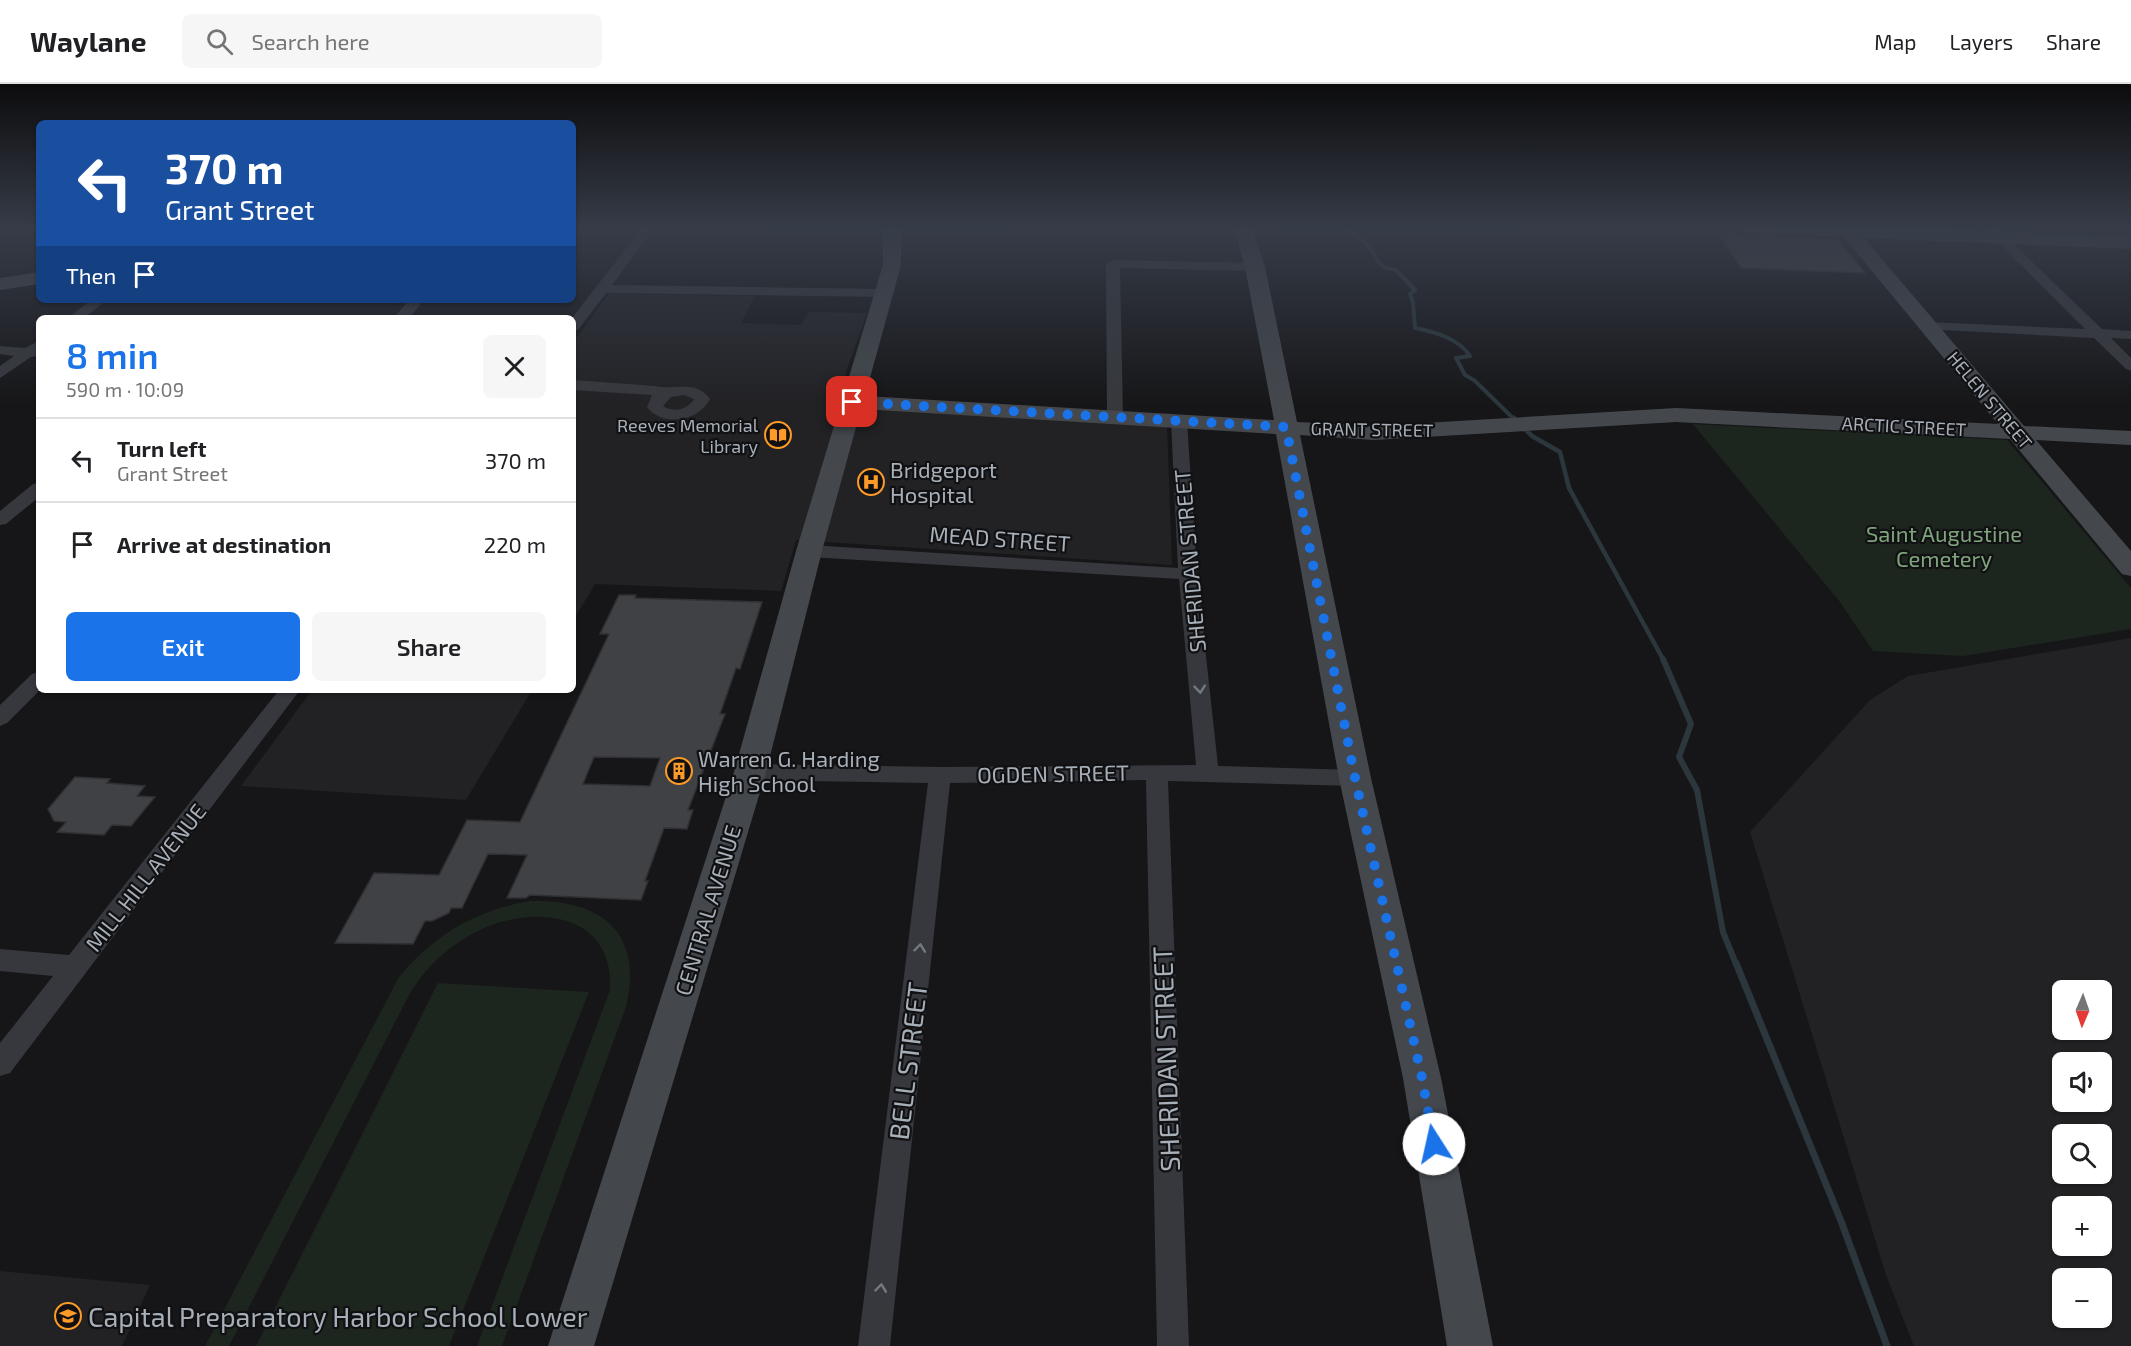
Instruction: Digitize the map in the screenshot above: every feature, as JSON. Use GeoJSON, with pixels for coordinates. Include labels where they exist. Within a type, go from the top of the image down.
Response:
{"type":"FeatureCollection","features":[{"type":"Feature","properties":{"kind":"main road","name":"CENTRAL AVENUE"},"geometry":{"type":"LineString","coordinates":[[571,1346],[750,772],[809,550],[886,287]]}},
{"type":"Feature","properties":{"kind":"main road"},"geometry":{"type":"LineString","coordinates":[[1259,287],[1355,778],[1422,1078],[1470,1346]]}},
{"type":"Feature","properties":{"kind":"main road","name":"HELEN STREET"},"geometry":{"type":"LineString","coordinates":[[1895,287],[2129,565]]}},
{"type":"Feature","properties":{"kind":"main road","name":"GRANT STREET"},"geometry":{"type":"LineString","coordinates":[[852,402],[1374,433],[1676,415]]}},
{"type":"Feature","properties":{"kind":"main road","name":"ARCTIC STREET"},"geometry":{"type":"LineString","coordinates":[[1676,415],[2131,438]]}},
{"type":"Feature","properties":{"kind":"street"},"geometry":{"type":"LineString","coordinates":[[1113,287],[1115,417]]}},
{"type":"Feature","properties":{"kind":"street"},"geometry":{"type":"LineString","coordinates":[[2050,287],[2131,366]]}},
{"type":"Feature","properties":{"kind":"street"},"geometry":{"type":"LineString","coordinates":[[576,323],[600,289],[884,293]]}},
{"type":"Feature","properties":{"kind":"street"},"geometry":{"type":"LineString","coordinates":[[79,315],[96,303]]}},
{"type":"Feature","properties":{"kind":"street"},"geometry":{"type":"LineString","coordinates":[[404,315],[414,303]]}},
{"type":"Feature","properties":{"kind":"street"},"geometry":{"type":"LineString","coordinates":[[1928,326],[2131,335]]}},
{"type":"Feature","properties":{"kind":"street"},"geometry":{"type":"LineString","coordinates":[[0,351],[36,350]]}},
{"type":"Feature","properties":{"kind":"street"},"geometry":{"type":"LineString","coordinates":[[0,373],[36,350]]}},
{"type":"Feature","properties":{"kind":"street"},"geometry":{"type":"LineString","coordinates":[[576,385],[655,391],[663,395]]}},
{"type":"Feature","properties":{"kind":"street","name":"SHERIDAN STREET"},"geometry":{"type":"LineString","coordinates":[[1179,421],[1188,574],[1209,773]]}},
{"type":"Feature","properties":{"kind":"street"},"geometry":{"type":"LineString","coordinates":[[0,520],[36,490]]}},
{"type":"Feature","properties":{"kind":"street","name":"MEAD STREET"},"geometry":{"type":"LineString","coordinates":[[809,550],[1188,574]]}},
{"type":"Feature","properties":{"kind":"street"},"geometry":{"type":"LineString","coordinates":[[0,718],[36,682]]}},
{"type":"Feature","properties":{"kind":"street","name":"MILL HILL AVENUE"},"geometry":{"type":"LineString","coordinates":[[0,1064],[288,693]]}},
{"type":"Feature","properties":{"kind":"street","name":"OGDEN STREET"},"geometry":{"type":"LineString","coordinates":[[750,772],[940,775],[1157,772],[1355,778]]}},
{"type":"Feature","properties":{"kind":"street","name":"SHERIDAN STREET"},"geometry":{"type":"LineString","coordinates":[[1157,772],[1173,1346]]}},
{"type":"Feature","properties":{"kind":"street","name":"BELL STREET"},"geometry":{"type":"LineString","coordinates":[[874,1346],[940,775]]}},
{"type":"Feature","properties":{"kind":"street"},"geometry":{"type":"LineString","coordinates":[[0,960],[75,967]]}},
{"type":"Feature","properties":{"kind":"shaded area","name":"Bridgeport Hospital"},"geometry":{"type":"Polygon","coordinates":[[[609,294],[755,296],[741,323],[801,325],[809,312],[867,313],[834,406],[1167,424],[1172,565],[796,540],[781,591],[595,584],[576,616],[576,338],[609,294]]]}},
{"type":"Feature","properties":{"kind":"shaded area"},"geometry":{"type":"Polygon","coordinates":[[[2131,638],[2131,1346],[1914,1346],[1886,1275],[1750,832],[1870,700],[1908,676],[2131,638]]]}},
{"type":"Feature","properties":{"kind":"shaded area"},"geometry":{"type":"Polygon","coordinates":[[[310,693],[530,693],[466,800],[241,786],[310,693]]]}},
{"type":"Feature","properties":{"kind":"shaded area","name":"Capital Preparatory Harbor School Lower"},"geometry":{"type":"Polygon","coordinates":[[[0,1271],[150,1285],[122,1346],[0,1346],[0,1271]]]}},
{"type":"Feature","properties":{"kind":"green space","name":"Saint Augustine Cemetery"},"geometry":{"type":"Polygon","coordinates":[[[1693,424],[2007,440],[2131,588],[2131,629],[1963,656],[1873,651],[1840,602],[1693,424]]]}},
{"type":"Feature","properties":{"kind":"green space"},"geometry":{"type":"Polygon","coordinates":[[[530,901],[577,906],[596,914],[611,925],[622,940],[629,959],[630,981],[626,1007],[502,1346],[477,1346],[610,990],[608,963],[598,943],[583,929],[564,920],[541,917],[517,918],[494,924],[472,934],[445,953],[423,975],[410,993],[229,1346],[205,1346],[399,977],[427,949],[457,927],[492,911],[530,901]]]}},
{"type":"Feature","properties":{"kind":"green space"},"geometry":{"type":"Polygon","coordinates":[[[438,983],[589,992],[449,1346],[256,1346],[438,983]]]}},
{"type":"Feature","properties":{"kind":"building","name":"Warren G. Harding High School"},"geometry":{"type":"Polygon","coordinates":[[[619,595],[636,595],[635,598],[762,602],[740,669],[736,668],[720,714],[725,714],[688,810],[693,810],[687,829],[664,828],[645,881],[648,881],[641,900],[530,895],[526,898],[507,898],[527,855],[488,854],[462,908],[451,908],[449,913],[432,921],[425,921],[413,944],[335,943],[374,873],[439,875],[467,820],[520,822],[609,634],[600,634],[619,595]],[[594,757],[583,784],[650,786],[660,758],[594,757]]]}},
{"type":"Feature","properties":{"kind":"building"},"geometry":{"type":"Polygon","coordinates":[[[75,777],[110,779],[107,783],[145,786],[137,796],[155,797],[131,826],[112,825],[104,835],[57,832],[66,822],[54,821],[48,809],[75,777]]]}},
{"type":"Feature","properties":{"kind":"waterway"},"geometry":{"type":"LineString","coordinates":[[1412,287],[1415,290],[1410,294],[1413,302],[1415,328],[1453,340],[1465,350],[1470,356],[1456,358],[1465,375],[1474,380],[1515,420]]}},
{"type":"Feature","properties":{"kind":"waterway"},"geometry":{"type":"LineString","coordinates":[[1514,418],[1532,436],[1560,452],[1569,488],[1663,660]]}},
{"type":"Feature","properties":{"kind":"waterway"},"geometry":{"type":"LineString","coordinates":[[1663,660],[1691,724],[1679,757],[1697,790],[1723,932],[1736,964]]}},
{"type":"Feature","properties":{"kind":"waterway"},"geometry":{"type":"LineString","coordinates":[[1736,963],[1841,1221],[1887,1346]]}},
{"type":"Feature","properties":{"kind":"place","name":"Reeves Memorial Library"},"geometry":{"type":"Point","coordinates":[778,435]}},
{"type":"Feature","properties":{"kind":"place","name":"Bridgeport Hospital"},"geometry":{"type":"Point","coordinates":[871,482]}},
{"type":"Feature","properties":{"kind":"place","name":"Warren G. Harding High School"},"geometry":{"type":"Point","coordinates":[679,771]}},
{"type":"Feature","properties":{"kind":"place","name":"Capital Preparatory Harbor School Lower"},"geometry":{"type":"Point","coordinates":[68,1316]}},
{"type":"Feature","properties":{"kind":"route"},"geometry":{"type":"LineString","coordinates":[[852,402],[1286,427],[1355,778],[1422,1078],[1434,1144]]}}]}
